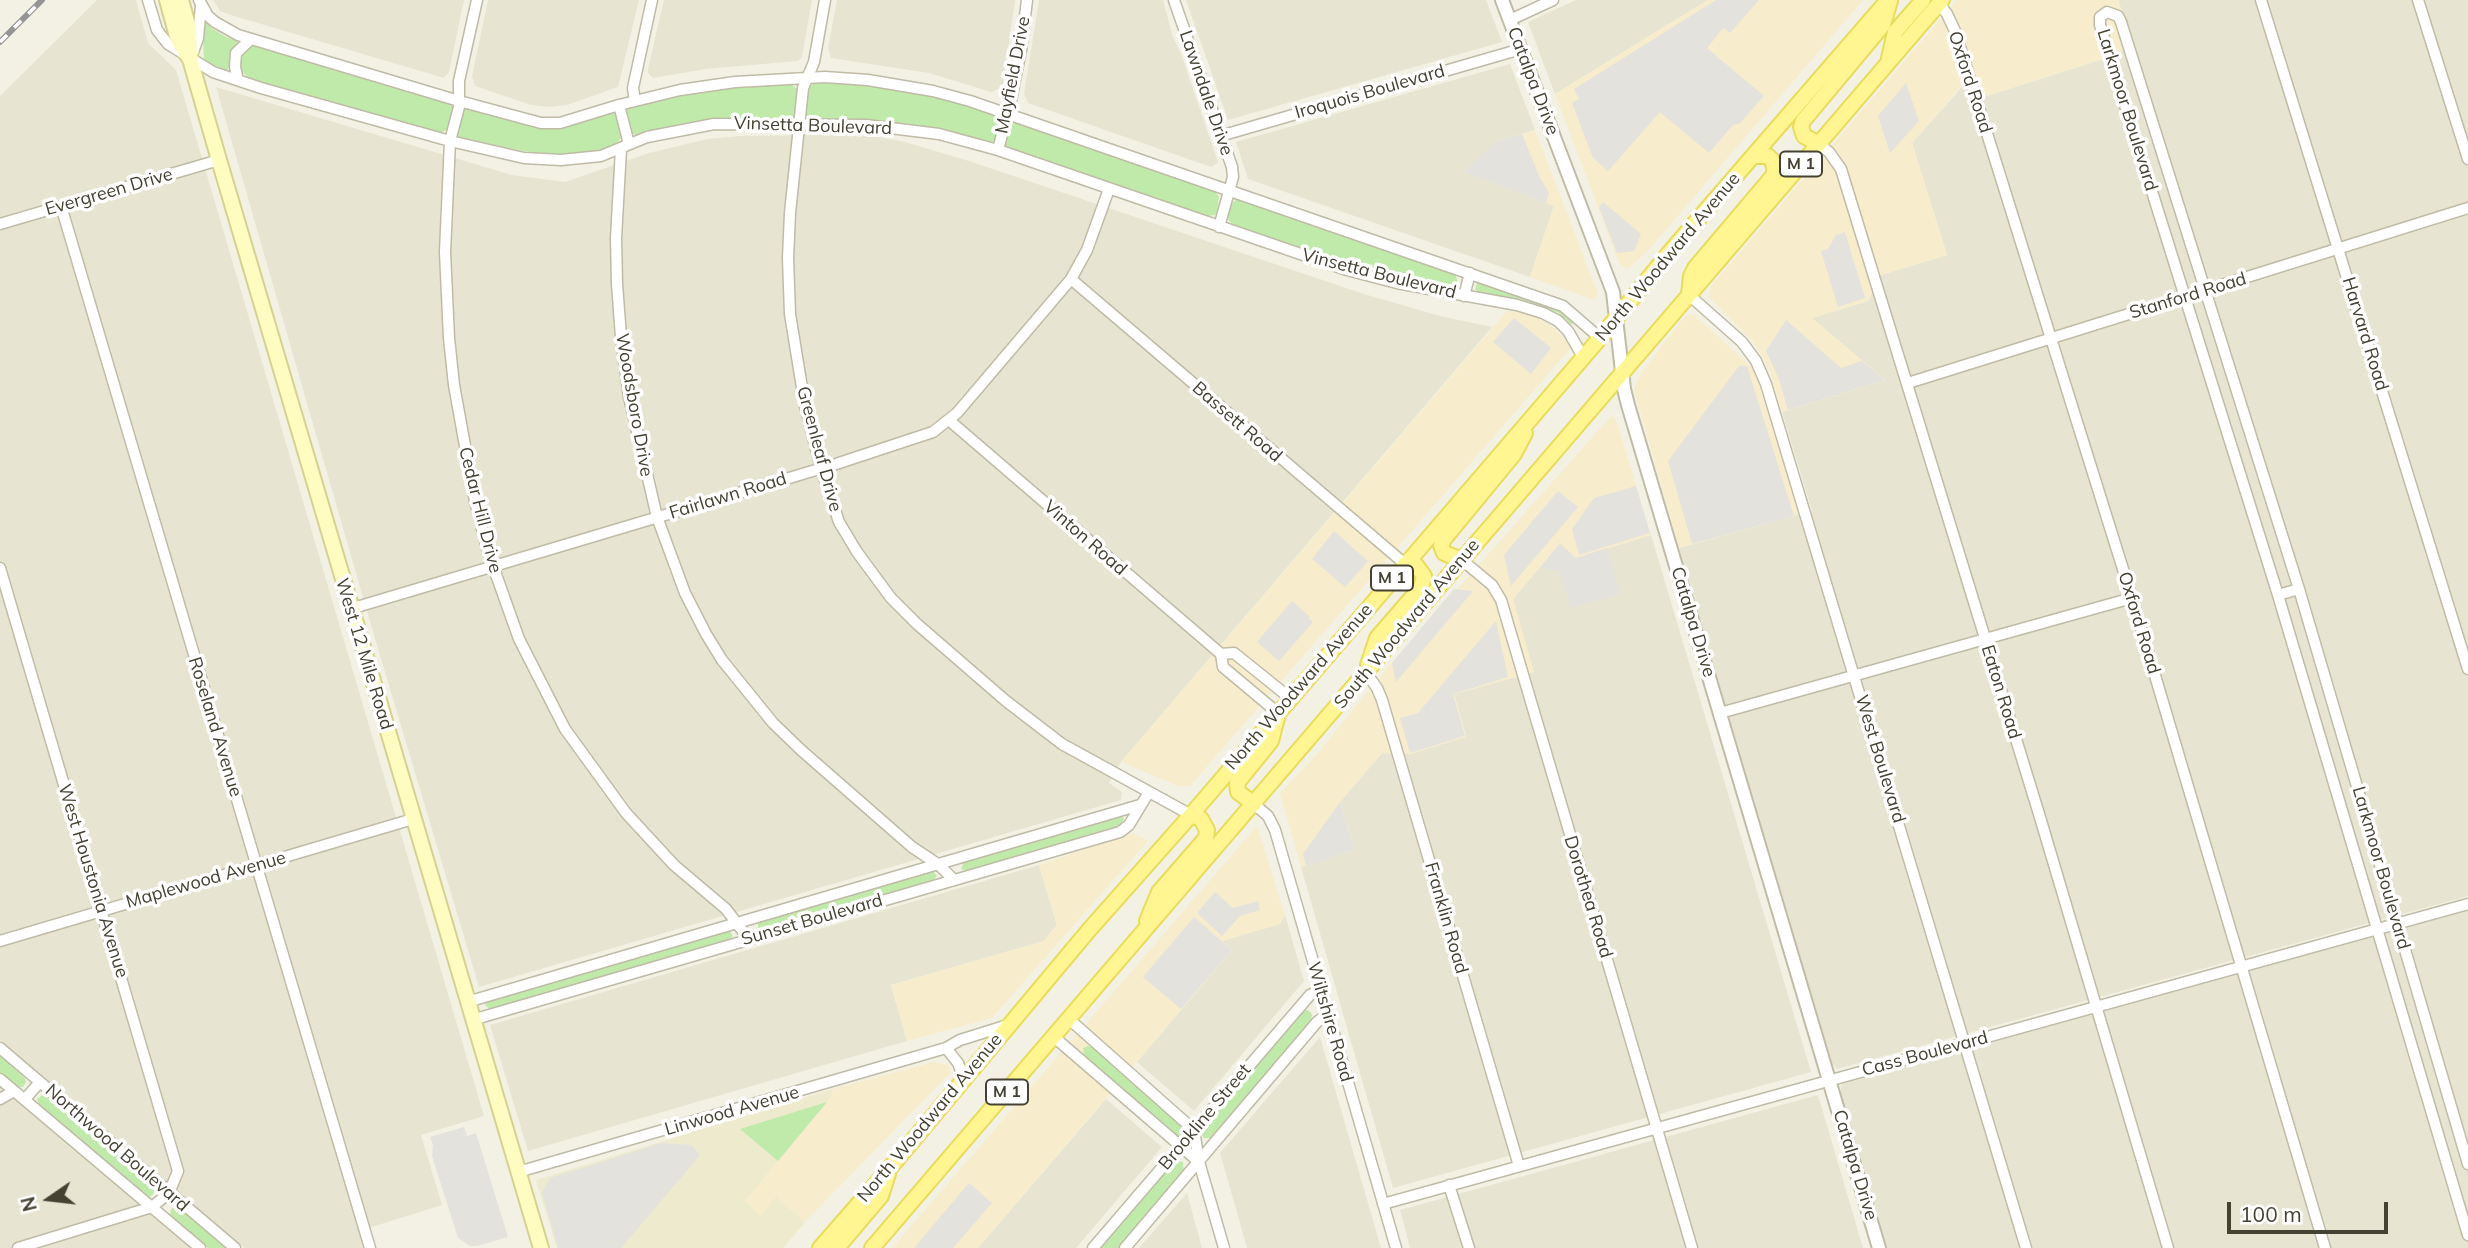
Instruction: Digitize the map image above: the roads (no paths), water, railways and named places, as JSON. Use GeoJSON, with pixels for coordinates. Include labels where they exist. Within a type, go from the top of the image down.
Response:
{"type":"FeatureCollection","features":[{"type":"Feature","properties":{"kind":"main road","name":"West 12 Mile Road"},"geometry":{"type":"LineString","coordinates":[[166,0],[178,40],[190,59]]}},
{"type":"Feature","properties":{"kind":"main road","name":"West 12 Mile Road"},"geometry":{"type":"LineString","coordinates":[[181,0],[189,29],[190,59],[219,160],[541,1248]]}},
{"type":"Feature","properties":{"kind":"main road"},"geometry":{"type":"LineString","coordinates":[[1819,144],[1804,136],[1801,127],[1803,121],[1883,25],[1889,0]]}},
{"type":"Feature","properties":{"kind":"main road","name":"North Woodward Avenue"},"geometry":{"type":"LineString","coordinates":[[820,1248],[1600,338],[1669,253],[1889,0]]}},
{"type":"Feature","properties":{"kind":"main road"},"geometry":{"type":"LineString","coordinates":[[1888,63],[1895,33],[1923,0]]}},
{"type":"Feature","properties":{"kind":"main road","name":"South Woodward Avenue"},"geometry":{"type":"LineString","coordinates":[[873,1248],[1940,1]]}},
{"type":"Feature","properties":{"kind":"main road"},"geometry":{"type":"LineString","coordinates":[[1689,295],[1691,276],[1695,268],[1775,171],[1768,156],[1755,156]]}},
{"type":"Feature","properties":{"kind":"main road"},"geometry":{"type":"LineString","coordinates":[[1462,560],[1444,553],[1441,545],[1444,538],[1514,454],[1536,413]]}},
{"type":"Feature","properties":{"kind":"main road"},"geometry":{"type":"LineString","coordinates":[[1366,673],[1377,638],[1423,582],[1424,576],[1416,565],[1405,564]]}},
{"type":"Feature","properties":{"kind":"main road"},"geometry":{"type":"LineString","coordinates":[[1254,804],[1238,792],[1237,783],[1271,741],[1278,713]]}},
{"type":"Feature","properties":{"kind":"main road"},"geometry":{"type":"LineString","coordinates":[[1141,935],[1159,892],[1206,838],[1207,830],[1201,819],[1191,815]]}},
{"type":"Feature","properties":{"kind":"main road"},"geometry":{"type":"LineString","coordinates":[[837,1248],[881,1196],[889,1169]]}},
{"type":"Feature","properties":{"kind":"street","name":"Vinsetta Boulevard"},"geometry":{"type":"LineString","coordinates":[[148,0],[161,37],[172,49],[213,72],[450,141],[544,160],[580,160],[664,133],[714,124],[801,123],[891,127],[939,135],[998,150],[1346,270],[1517,305],[1543,313],[1558,321],[1568,331],[1583,357]]}},
{"type":"Feature","properties":{"kind":"street","name":"Cedar Hill Drive"},"geometry":{"type":"LineString","coordinates":[[477,0],[450,141],[445,252],[451,363],[459,418],[475,501],[493,566],[530,663],[565,729],[586,761],[612,797],[645,834],[674,865],[738,923],[748,938]]}},
{"type":"Feature","properties":{"kind":"street"},"geometry":{"type":"LineString","coordinates":[[635,101],[633,88],[652,0]]}},
{"type":"Feature","properties":{"kind":"street","name":"Greenleaf Drive"},"geometry":{"type":"LineString","coordinates":[[825,0],[814,62],[803,88],[788,258],[790,314],[805,406],[832,505],[848,538],[878,583],[904,612],[1038,727],[1071,750],[1191,815]]}},
{"type":"Feature","properties":{"kind":"street","name":"Mayfield Drive"},"geometry":{"type":"LineString","coordinates":[[998,150],[1021,50],[1027,0]]}},
{"type":"Feature","properties":{"kind":"street","name":"Lawndale Drive"},"geometry":{"type":"LineString","coordinates":[[1174,0],[1233,172],[1219,227]]}},
{"type":"Feature","properties":{"kind":"street"},"geometry":{"type":"LineString","coordinates":[[1510,20],[1553,0]]}},
{"type":"Feature","properties":{"kind":"street","name":"Harvard Road"},"geometry":{"type":"LineString","coordinates":[[2261,0],[2468,669]]}},
{"type":"Feature","properties":{"kind":"street"},"geometry":{"type":"LineString","coordinates":[[2418,0],[2468,159]]}},
{"type":"Feature","properties":{"kind":"street","name":"Catalpa Drive"},"geometry":{"type":"LineString","coordinates":[[1505,1],[1613,292],[1628,405],[1879,1248]]}},
{"type":"Feature","properties":{"kind":"street","name":"Oxford Road"},"geometry":{"type":"LineString","coordinates":[[1940,1],[1955,31],[2132,598],[2325,1248]]}},
{"type":"Feature","properties":{"kind":"street","name":"Vinsetta Boulevard"},"geometry":{"type":"LineString","coordinates":[[190,59],[198,38],[200,2]]}},
{"type":"Feature","properties":{"kind":"street","name":"Vinsetta Boulevard"},"geometry":{"type":"LineString","coordinates":[[200,2],[208,16],[219,26],[251,38],[520,119],[551,124],[700,86],[825,77],[894,83],[933,91],[1230,190],[1249,199],[1563,306],[1600,338]]}},
{"type":"Feature","properties":{"kind":"street","name":"Larkmoor Boulevard"},"geometry":{"type":"LineString","coordinates":[[2468,1164],[2299,589],[2120,22],[2113,13],[2107,12],[2100,17],[2100,25],[2278,595],[2468,1235]]}},
{"type":"Feature","properties":{"kind":"street"},"geometry":{"type":"LineString","coordinates":[[237,80],[236,53],[251,38]]}},
{"type":"Feature","properties":{"kind":"street","name":"Iroquois Boulevard"},"geometry":{"type":"LineString","coordinates":[[1220,136],[1521,49]]}},
{"type":"Feature","properties":{"kind":"street","name":"Woodsboro Drive"},"geometry":{"type":"LineString","coordinates":[[619,105],[625,147],[616,238],[621,337],[629,397],[657,517],[674,567],[696,616],[722,660],[773,723],[912,847],[939,865],[954,880]]}},
{"type":"Feature","properties":{"kind":"street","name":"Eaton Road"},"geometry":{"type":"LineString","coordinates":[[1819,144],[1829,152],[1841,169],[2097,1006],[2168,1248]]}},
{"type":"Feature","properties":{"kind":"street","name":"Evergreen Drive"},"geometry":{"type":"LineString","coordinates":[[0,224],[219,160]]}},
{"type":"Feature","properties":{"kind":"street","name":"Fairlawn Road"},"geometry":{"type":"LineString","coordinates":[[350,609],[933,432],[950,421],[1071,279],[1087,250],[1110,189]]}},
{"type":"Feature","properties":{"kind":"street","name":"Roseland Avenue"},"geometry":{"type":"LineString","coordinates":[[61,206],[370,1248]]}},
{"type":"Feature","properties":{"kind":"street","name":"Stanford Road"},"geometry":{"type":"LineString","coordinates":[[1908,383],[2468,208]]}},
{"type":"Feature","properties":{"kind":"street","name":"Vinsetta Boulevard"},"geometry":{"type":"LineString","coordinates":[[1464,296],[1470,273]]}},
{"type":"Feature","properties":{"kind":"street","name":"Bassett Road"},"geometry":{"type":"LineString","coordinates":[[1071,279],[1405,564]]}},
{"type":"Feature","properties":{"kind":"street","name":"West Boulevard"},"geometry":{"type":"LineString","coordinates":[[1689,295],[1742,342],[1761,370],[2026,1248]]}},
{"type":"Feature","properties":{"kind":"street","name":"Vinton Road"},"geometry":{"type":"LineString","coordinates":[[950,421],[1221,654],[1223,667],[1278,713]]}},
{"type":"Feature","properties":{"kind":"street","name":"Dorothea Road"},"geometry":{"type":"LineString","coordinates":[[1462,560],[1492,585],[1501,600],[1692,1248]]}},
{"type":"Feature","properties":{"kind":"street","name":"West Houstonia Avenue"},"geometry":{"type":"LineString","coordinates":[[0,568],[177,1164],[177,1177],[169,1193]]}},
{"type":"Feature","properties":{"kind":"street"},"geometry":{"type":"LineString","coordinates":[[2278,595],[2299,589]]}},
{"type":"Feature","properties":{"kind":"street"},"geometry":{"type":"LineString","coordinates":[[1720,713],[2132,598]]}},
{"type":"Feature","properties":{"kind":"street","name":"Vinton Road"},"geometry":{"type":"LineString","coordinates":[[1221,654],[1234,653],[1290,698]]}},
{"type":"Feature","properties":{"kind":"street","name":"Franklin Road"},"geometry":{"type":"LineString","coordinates":[[1366,673],[1382,700],[1519,1166]]}},
{"type":"Feature","properties":{"kind":"street","name":"Sunset Boulevard"},"geometry":{"type":"LineString","coordinates":[[472,1020],[1119,832],[1129,825],[1149,792]]}},
{"type":"Feature","properties":{"kind":"street","name":"Wiltshire Road"},"geometry":{"type":"LineString","coordinates":[[1254,804],[1268,816],[1275,830],[1396,1248]]}},
{"type":"Feature","properties":{"kind":"street","name":"Sunset Boulevard"},"geometry":{"type":"LineString","coordinates":[[467,1002],[1141,805]]}},
{"type":"Feature","properties":{"kind":"street","name":"Maplewood Avenue"},"geometry":{"type":"LineString","coordinates":[[0,941],[413,819]]}},
{"type":"Feature","properties":{"kind":"street","name":"Cass Boulevard"},"geometry":{"type":"LineString","coordinates":[[1383,1204],[2468,904]]}},
{"type":"Feature","properties":{"kind":"street","name":"Brookline Street"},"geometry":{"type":"LineString","coordinates":[[1093,1248],[1310,995],[1321,990]]}},
{"type":"Feature","properties":{"kind":"street","name":"Brookline Street"},"geometry":{"type":"LineString","coordinates":[[1125,1248],[1317,1021],[1328,1014]]}},
{"type":"Feature","properties":{"kind":"street"},"geometry":{"type":"LineString","coordinates":[[1069,1019],[1194,1129],[1199,1162],[1224,1248]]}},
{"type":"Feature","properties":{"kind":"street","name":"Linwood Avenue"},"geometry":{"type":"LineString","coordinates":[[518,1172],[946,1048],[1009,1025]]}},
{"type":"Feature","properties":{"kind":"street"},"geometry":{"type":"LineString","coordinates":[[1054,1037],[1199,1162]]}},
{"type":"Feature","properties":{"kind":"street","name":"Northwood Boulevard"},"geometry":{"type":"LineString","coordinates":[[0,1048],[235,1248]]}},
{"type":"Feature","properties":{"kind":"street"},"geometry":{"type":"LineString","coordinates":[[946,1048],[958,1063],[964,1078]]}},
{"type":"Feature","properties":{"kind":"street","name":"Northwood Boulevard"},"geometry":{"type":"LineString","coordinates":[[0,1079],[200,1248]]}},
{"type":"Feature","properties":{"kind":"street"},"geometry":{"type":"LineString","coordinates":[[24,1100],[40,1082]]}},
{"type":"Feature","properties":{"kind":"street"},"geometry":{"type":"LineString","coordinates":[[0,1099],[14,1091]]}},
{"type":"Feature","properties":{"kind":"street"},"geometry":{"type":"LineString","coordinates":[[2444,1154],[2463,1148]]}},
{"type":"Feature","properties":{"kind":"street"},"geometry":{"type":"LineString","coordinates":[[1449,1185],[1469,1248]]}},
{"type":"Feature","properties":{"kind":"street"},"geometry":{"type":"LineString","coordinates":[[18,1248],[152,1207],[169,1193]]}},
{"type":"Feature","properties":{"kind":"railway"},"geometry":{"type":"LineString","coordinates":[[0,42],[42,0]]}}]}
